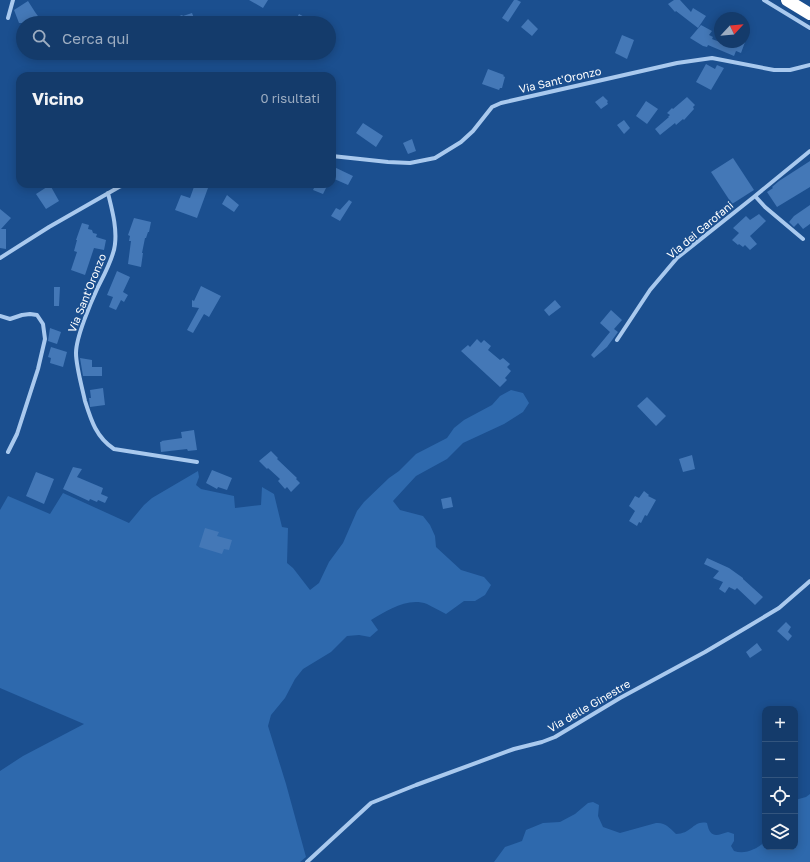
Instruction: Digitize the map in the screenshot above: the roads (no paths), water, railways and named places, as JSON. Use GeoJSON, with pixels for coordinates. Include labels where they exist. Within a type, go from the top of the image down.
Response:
{"type":"FeatureCollection","features":[{"type":"Feature","properties":{"kind":"highway"},"geometry":{"type":"LineString","coordinates":[[786,0],[810,14]]}},
{"type":"Feature","properties":{"kind":"street"},"geometry":{"type":"LineString","coordinates":[[8,18],[13,0]]}},
{"type":"Feature","properties":{"kind":"street"},"geometry":{"type":"LineString","coordinates":[[764,0],[810,28]]}},
{"type":"Feature","properties":{"kind":"street","name":"Via Sant'Oronzo"},"geometry":{"type":"LineString","coordinates":[[336,156],[410,163],[434,158],[461,142],[473,131],[492,107],[501,103],[678,63],[712,58],[774,70],[790,70],[810,65]]}},
{"type":"Feature","properties":{"kind":"street","name":"Via dei Garofani"},"geometry":{"type":"LineString","coordinates":[[617,340],[650,290],[677,258],[810,151]]}},
{"type":"Feature","properties":{"kind":"street"},"geometry":{"type":"LineString","coordinates":[[0,258],[49,227],[117,188]]}},
{"type":"Feature","properties":{"kind":"street","name":"Via Sant'Oronzo"},"geometry":{"type":"LineString","coordinates":[[108,193],[115,220],[116,246],[108,268],[93,298],[80,331],[76,352],[81,386],[91,420],[98,434],[106,444],[114,449],[197,462]]}},
{"type":"Feature","properties":{"kind":"street"},"geometry":{"type":"LineString","coordinates":[[755,196],[765,207],[803,239]]}},
{"type":"Feature","properties":{"kind":"street"},"geometry":{"type":"LineString","coordinates":[[0,316],[10,319],[22,315],[37,315],[43,324],[44,339],[38,369],[17,434],[8,452]]}},
{"type":"Feature","properties":{"kind":"street","name":"Via delle Ginestre"},"geometry":{"type":"LineString","coordinates":[[307,862],[371,803],[416,784],[514,749],[555,737],[620,698],[705,652],[779,608],[810,581]]}}]}
